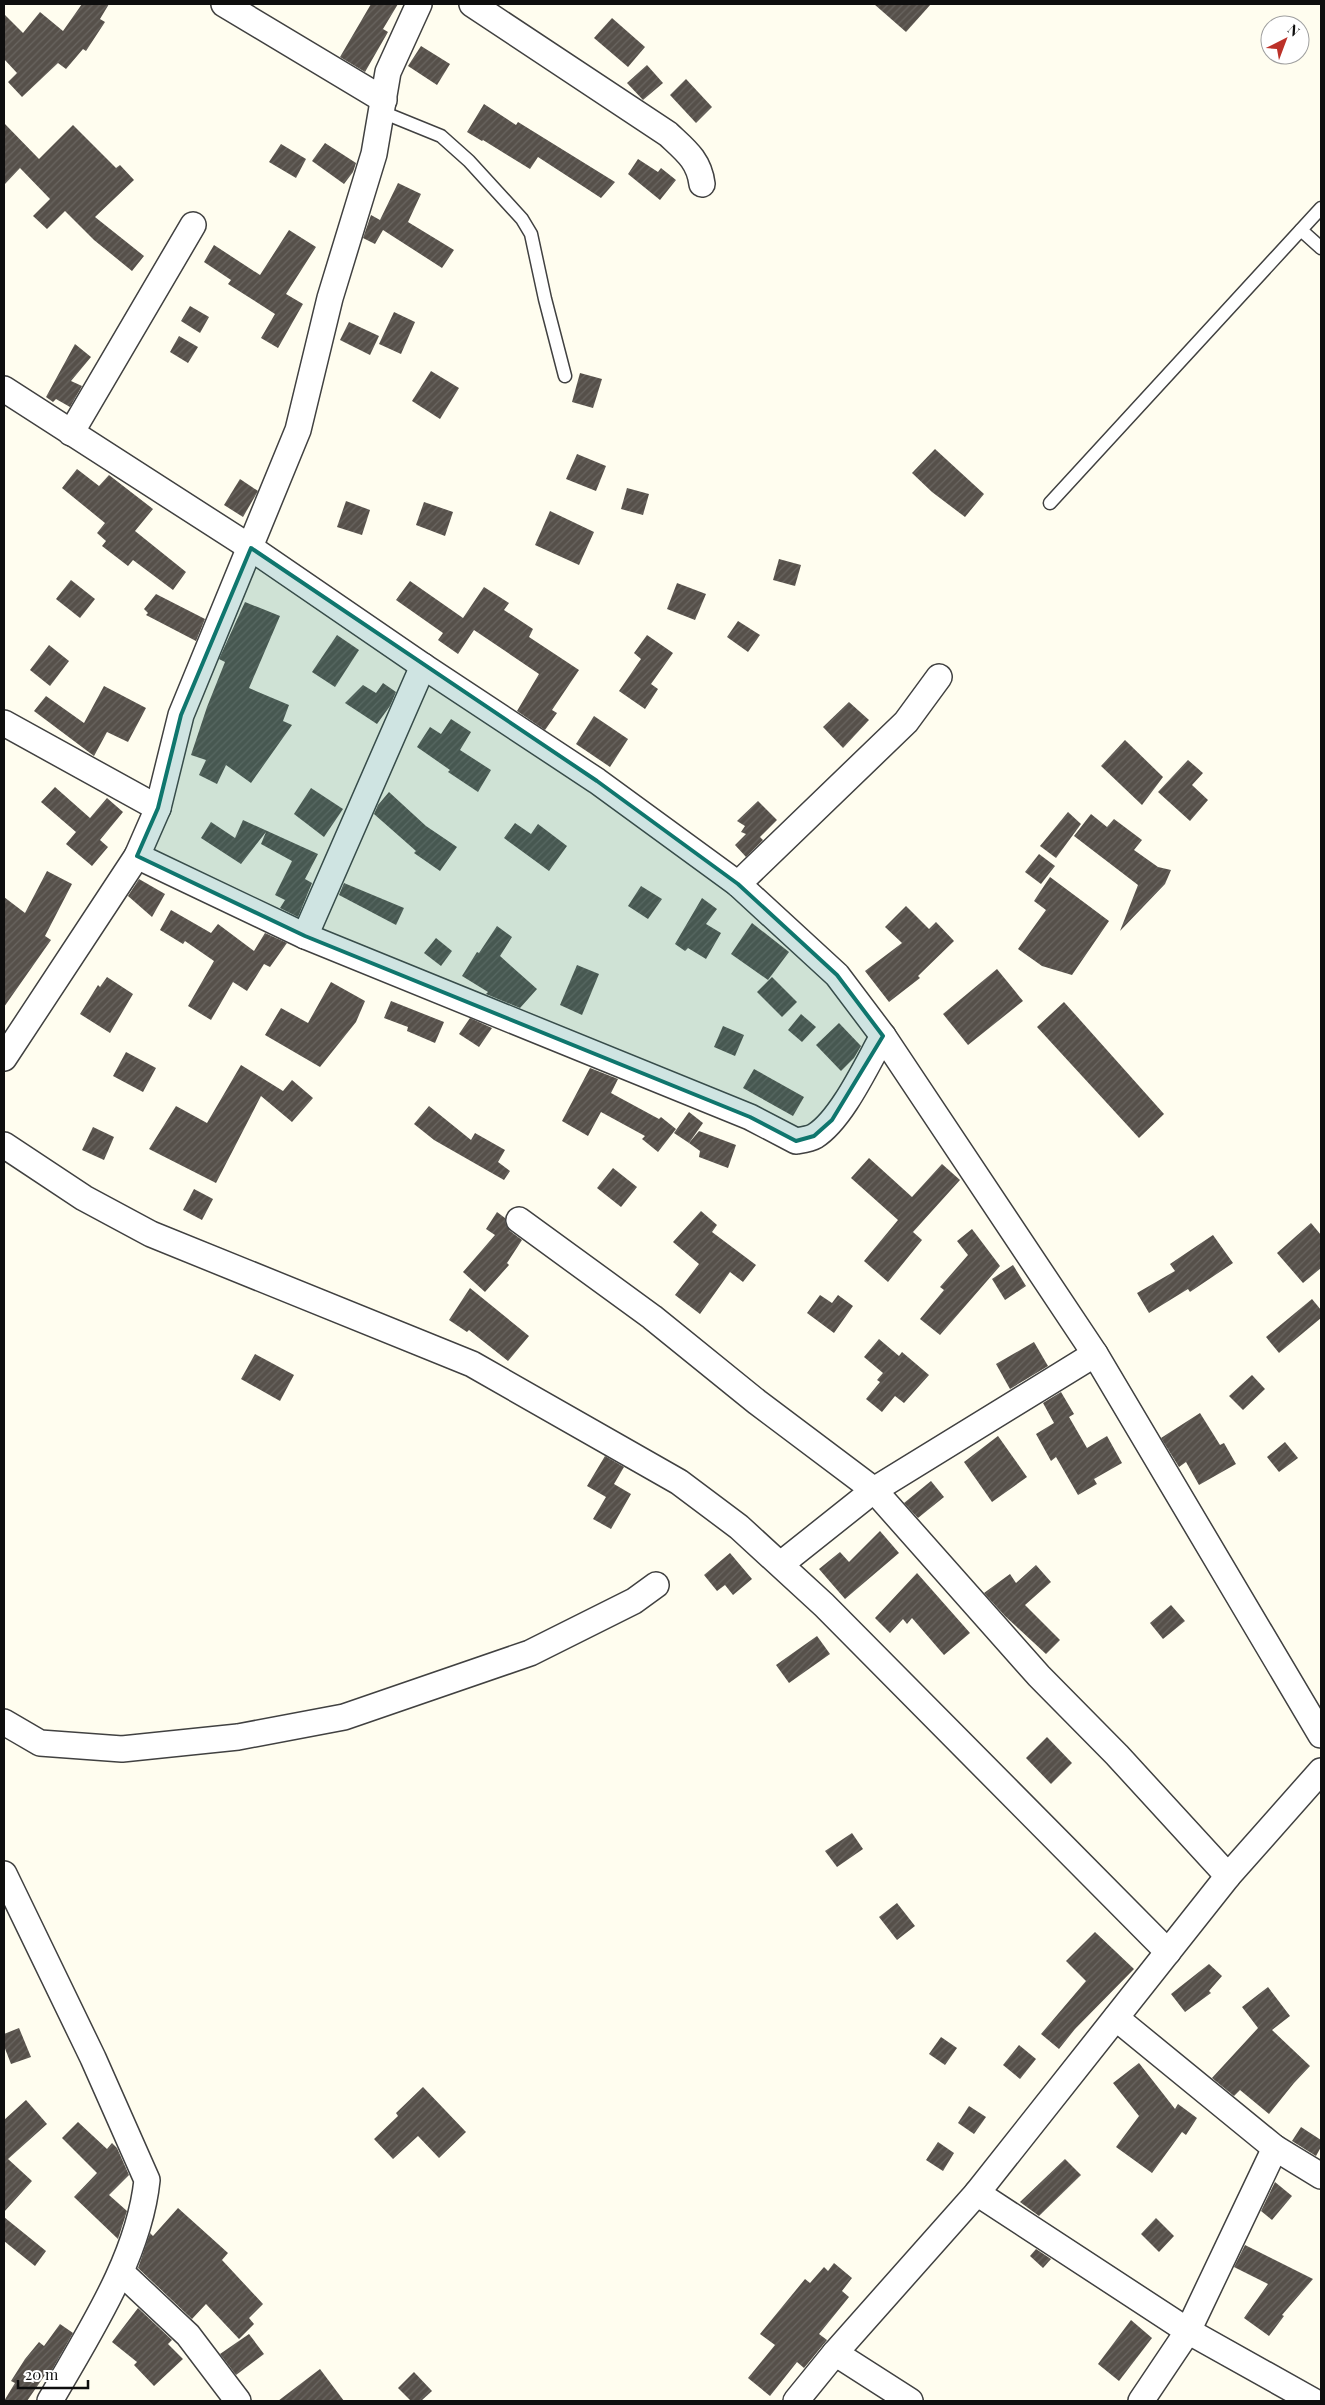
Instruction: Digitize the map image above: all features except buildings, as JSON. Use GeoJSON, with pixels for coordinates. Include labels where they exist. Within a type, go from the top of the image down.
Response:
{"type":"FeatureCollection","features":[{"type":"Feature","properties":{"kind":"street"},"geometry":{"type":"LineString","coordinates":[[224,4],[383,106]]}},
{"type":"Feature","properties":{"kind":"street"},"geometry":{"type":"LineString","coordinates":[[4,1058],[137,856],[158,808],[181,715],[298,430],[313,363],[374,154],[388,72],[418,4]]}},
{"type":"Feature","properties":{"kind":"street"},"geometry":{"type":"LineString","coordinates":[[472,4],[668,134],[694,158],[700,170],[702,184]]}},
{"type":"Feature","properties":{"kind":"street"},"geometry":{"type":"LineString","coordinates":[[71,434],[193,225]]}},
{"type":"Feature","properties":{"kind":"street"},"geometry":{"type":"LineString","coordinates":[[4,389],[71,434],[251,548],[423,666],[598,781],[738,884],[837,975],[883,1036],[1095,1354],[1321,1735]]}},
{"type":"Feature","properties":{"kind":"street"},"geometry":{"type":"LineString","coordinates":[[305,936],[423,666]]}},
{"type":"Feature","properties":{"kind":"street"},"geometry":{"type":"LineString","coordinates":[[738,884],[906,722],[939,676]]}},
{"type":"Feature","properties":{"kind":"street"},"geometry":{"type":"LineString","coordinates":[[4,723],[158,808]]}},
{"type":"Feature","properties":{"kind":"street"},"geometry":{"type":"LineString","coordinates":[[137,856],[305,936],[750,1117],[796,1141],[814,1136],[832,1120],[850,1096],[883,1036]]}},
{"type":"Feature","properties":{"kind":"street"},"geometry":{"type":"LineString","coordinates":[[4,1146],[84,1198],[151,1234],[472,1364],[679,1482],[739,1527],[757,1545],[781,1564],[954,1734],[1168,1952]]}},
{"type":"Feature","properties":{"kind":"street"},"geometry":{"type":"LineString","coordinates":[[520,1220],[652,1317],[757,1402],[874,1490],[1039,1676],[1118,1755],[1228,1876]]}},
{"type":"Feature","properties":{"kind":"street"},"geometry":{"type":"LineString","coordinates":[[781,1564],[874,1490],[1095,1354]]}},
{"type":"Feature","properties":{"kind":"street"},"geometry":{"type":"LineString","coordinates":[[4,1722],[40,1743],[122,1749],[238,1737],[344,1717],[530,1653],[634,1601],[656,1584]]}},
{"type":"Feature","properties":{"kind":"street"},"geometry":{"type":"LineString","coordinates":[[796,2401],[834,2354],[977,2193],[1228,1876],[1321,1771]]}},
{"type":"Feature","properties":{"kind":"street"},"geometry":{"type":"LineString","coordinates":[[4,1874],[93,2058],[147,2180],[146,2195],[122,2273],[50,2401]]}},
{"type":"Feature","properties":{"kind":"street"},"geometry":{"type":"LineString","coordinates":[[1116,2018],[1274,2148],[1321,2176]]}},
{"type":"Feature","properties":{"kind":"street"},"geometry":{"type":"LineString","coordinates":[[1142,2401],[1188,2331],[1274,2148]]}},
{"type":"Feature","properties":{"kind":"street"},"geometry":{"type":"LineString","coordinates":[[977,2193],[1188,2331],[1313,2401]]}},
{"type":"Feature","properties":{"kind":"street"},"geometry":{"type":"LineString","coordinates":[[122,2273],[188,2335],[233,2399]]}},
{"type":"Feature","properties":{"kind":"street"},"geometry":{"type":"LineString","coordinates":[[834,2354],[910,2401]]}},
{"type":"Feature","properties":{"kind":"lane"},"geometry":{"type":"LineString","coordinates":[[383,106],[441,136],[469,161],[522,219],[531,234],[544,299],[565,376]]}},
{"type":"Feature","properties":{"kind":"lane"},"geometry":{"type":"LineString","coordinates":[[1050,503],[1321,208]]}},
{"type":"Feature","properties":{"kind":"lane"},"geometry":{"type":"LineString","coordinates":[[1301,230],[1321,248]]}},
{"type":"Feature","properties":{"kind":"highlighted area"},"geometry":{"type":"Polygon","coordinates":[[[251,548],[597,781],[738,884],[837,975],[883,1036],[832,1120],[814,1136],[796,1141],[750,1117],[305,936],[137,856],[158,808],[181,715],[251,548]]]}}]}
